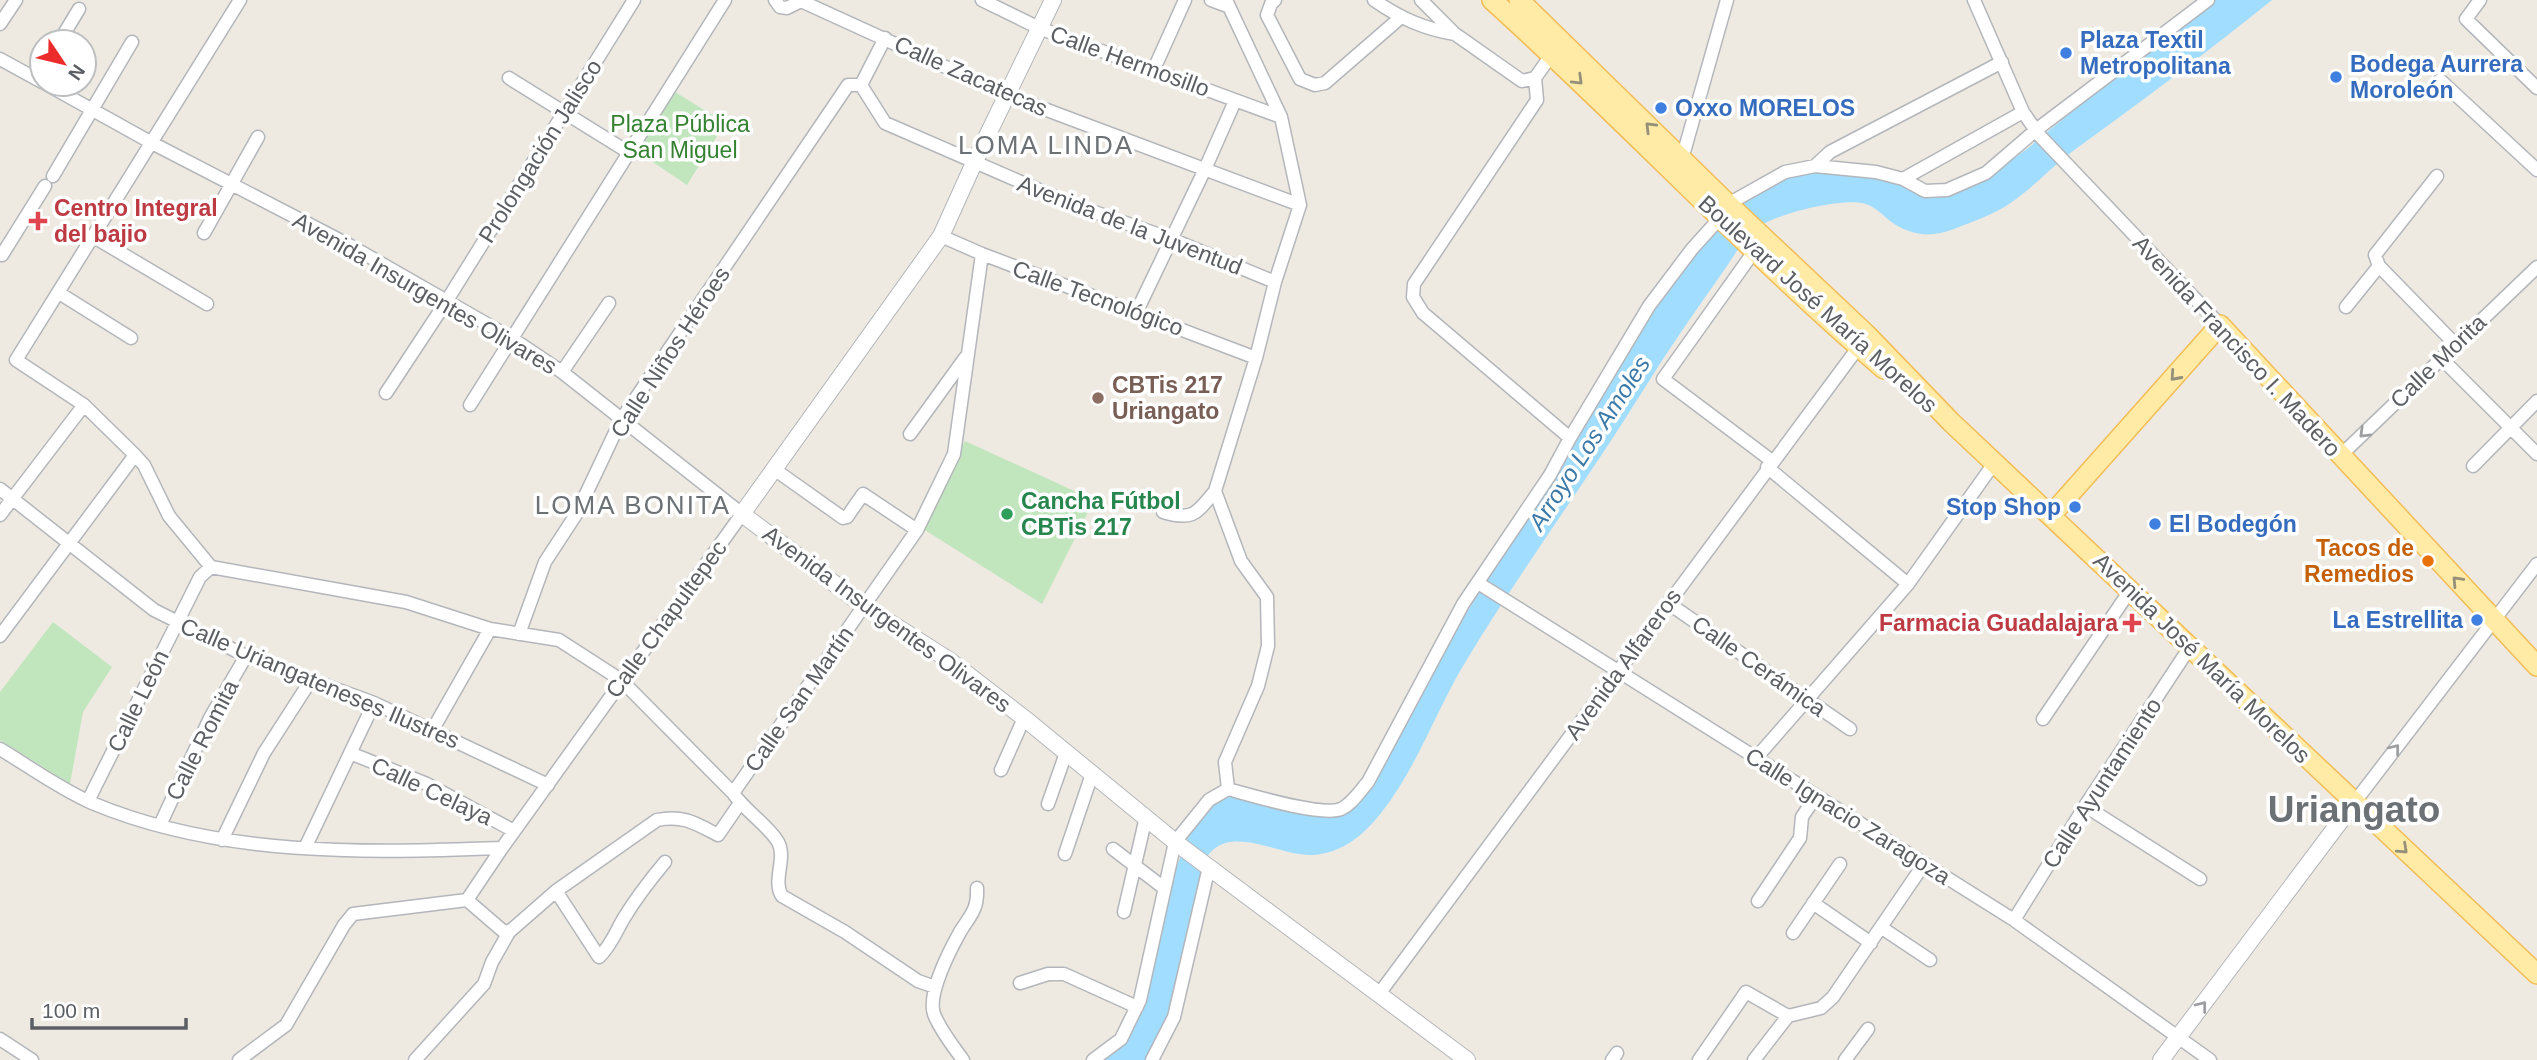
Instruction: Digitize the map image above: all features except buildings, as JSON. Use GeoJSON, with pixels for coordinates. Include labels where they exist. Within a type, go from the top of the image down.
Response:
{"type":"FeatureCollection","features":[{"type":"Feature","properties":{"kind":"main road","name":"Boulevard José María Morelos"},"geometry":{"type":"LineString","coordinates":[[1492,0],[1677,165]]}},
{"type":"Feature","properties":{"kind":"main road","name":"Boulevard José María Morelos"},"geometry":{"type":"LineString","coordinates":[[1519,0],[1754,243],[1863,341],[1934,411],[1951,422],[1995,462]]}},
{"type":"Feature","properties":{"kind":"main road","name":"Avenida Francisco I. Madero"},"geometry":{"type":"LineString","coordinates":[[2220,325],[2537,666]]}},
{"type":"Feature","properties":{"kind":"main road"},"geometry":{"type":"LineString","coordinates":[[2052,514],[2220,325]]}},
{"type":"Feature","properties":{"kind":"main road","name":"Avenida José María Morelos"},"geometry":{"type":"LineString","coordinates":[[1995,462],[2537,974]]}},
{"type":"Feature","properties":{"kind":"street"},"geometry":{"type":"LineString","coordinates":[[0,24],[16,0]]}},
{"type":"Feature","properties":{"kind":"street"},"geometry":{"type":"LineString","coordinates":[[240,0],[16,360],[84,405],[145,466],[169,516],[211,567],[406,602],[490,629],[559,640],[621,680],[778,842],[778,890],[782,896],[845,932],[918,981],[935,987]]}},
{"type":"Feature","properties":{"kind":"street","name":"Prolongación Jalisco"},"geometry":{"type":"LineString","coordinates":[[386,393],[446,302],[634,0]]}},
{"type":"Feature","properties":{"kind":"street"},"geometry":{"type":"LineString","coordinates":[[470,405],[725,0]]}},
{"type":"Feature","properties":{"kind":"street"},"geometry":{"type":"LineString","coordinates":[[777,4],[787,8],[802,0]]}},
{"type":"Feature","properties":{"kind":"street","name":"Calle Zacatecas"},"geometry":{"type":"LineString","coordinates":[[802,0],[1007,95],[1300,205]]}},
{"type":"Feature","properties":{"kind":"street","name":"Calle Hermosillo"},"geometry":{"type":"LineString","coordinates":[[982,0],[1039,28],[1280,117]]}},
{"type":"Feature","properties":{"kind":"street","name":"Calle Chapultepec"},"geometry":{"type":"LineString","coordinates":[[467,900],[621,680],[941,236],[1053,0]]}},
{"type":"Feature","properties":{"kind":"street"},"geometry":{"type":"LineString","coordinates":[[1154,69],[1185,0]]}},
{"type":"Feature","properties":{"kind":"street"},"geometry":{"type":"LineString","coordinates":[[1163,512],[1181,517],[1191,516],[1215,491],[1300,205],[1280,117],[1226,3],[1211,0]]}},
{"type":"Feature","properties":{"kind":"street"},"geometry":{"type":"LineString","coordinates":[[1275,0],[1267,15],[1300,79],[1315,85],[1325,83],[1400,18]]}},
{"type":"Feature","properties":{"kind":"street"},"geometry":{"type":"LineString","coordinates":[[1374,0],[1400,18],[1437,32],[1455,34]]}},
{"type":"Feature","properties":{"kind":"street"},"geometry":{"type":"LineString","coordinates":[[1421,0],[1455,34],[1522,81],[1535,78]]}},
{"type":"Feature","properties":{"kind":"street"},"geometry":{"type":"LineString","coordinates":[[1677,165],[1727,0]]}},
{"type":"Feature","properties":{"kind":"street","name":"Avenida Francisco I. Madero"},"geometry":{"type":"LineString","coordinates":[[1974,0],[2024,112],[2038,132],[2064,163],[2220,325]]}},
{"type":"Feature","properties":{"kind":"street"},"geometry":{"type":"LineString","coordinates":[[1093,1060],[1121,1039],[1138,1007],[1164,888],[1177,844],[1209,800],[1228,789],[1309,809],[1340,810],[1354,799],[1368,782],[1463,604],[1480,584],[1550,475],[1649,306],[1692,249],[1726,213],[1785,172],[1815,166],[1850,168],[1903,179],[1925,191],[1947,190],[1986,173],[2208,0]]}},
{"type":"Feature","properties":{"kind":"street"},"geometry":{"type":"LineString","coordinates":[[2480,0],[2466,19],[2537,88]]}},
{"type":"Feature","properties":{"kind":"street"},"geometry":{"type":"LineString","coordinates":[[67,28],[79,9]]}},
{"type":"Feature","properties":{"kind":"street","name":"Calle Niños Héroes"},"geometry":{"type":"LineString","coordinates":[[519,634],[545,562],[577,513],[621,421],[885,38]]}},
{"type":"Feature","properties":{"kind":"street"},"geometry":{"type":"LineString","coordinates":[[1,256],[94,110],[132,42]]}},
{"type":"Feature","properties":{"kind":"street"},"geometry":{"type":"LineString","coordinates":[[1552,54],[1535,78],[1537,100],[1415,284],[1413,297],[1423,313],[1570,438]]}},
{"type":"Feature","properties":{"kind":"street","name":"Avenida Insurgentes Olivares"},"geometry":{"type":"LineString","coordinates":[[0,59],[28,72]]}},
{"type":"Feature","properties":{"kind":"street"},"geometry":{"type":"LineString","coordinates":[[1815,166],[1829,152],[2001,62]]}},
{"type":"Feature","properties":{"kind":"street"},"geometry":{"type":"LineString","coordinates":[[509,78],[628,152]]}},
{"type":"Feature","properties":{"kind":"street"},"geometry":{"type":"LineString","coordinates":[[2440,80],[2537,170]]}},
{"type":"Feature","properties":{"kind":"street","name":"Avenida de la Juventud"},"geometry":{"type":"LineString","coordinates":[[855,85],[886,123],[1069,203],[1171,239],[1275,282]]}},
{"type":"Feature","properties":{"kind":"street","name":"Avenida Insurgentes Olivares"},"geometry":{"type":"LineString","coordinates":[[74,98],[152,143],[349,245],[513,339],[562,372],[621,421],[864,606],[949,660],[1207,866]]}},
{"type":"Feature","properties":{"kind":"street"},"geometry":{"type":"LineString","coordinates":[[1137,311],[1235,101]]}},
{"type":"Feature","properties":{"kind":"street"},"geometry":{"type":"LineString","coordinates":[[1903,179],[2024,112]]}},
{"type":"Feature","properties":{"kind":"street"},"geometry":{"type":"LineString","coordinates":[[204,233],[258,137]]}},
{"type":"Feature","properties":{"kind":"street"},"geometry":{"type":"LineString","coordinates":[[2437,176],[2375,255],[2379,266],[2455,344]]}},
{"type":"Feature","properties":{"kind":"street","name":"Calle Tecnológico"},"geometry":{"type":"LineString","coordinates":[[941,236],[1256,358]]}},
{"type":"Feature","properties":{"kind":"street"},"geometry":{"type":"LineString","coordinates":[[94,237],[207,304]]}},
{"type":"Feature","properties":{"kind":"street"},"geometry":{"type":"LineString","coordinates":[[1754,243],[1663,379],[1770,464],[1908,584]]}},
{"type":"Feature","properties":{"kind":"street","name":"Calle San Martín"},"geometry":{"type":"LineString","coordinates":[[556,891],[657,820],[673,817],[689,820],[718,835],[737,798],[917,530],[954,454],[982,254]]}},
{"type":"Feature","properties":{"kind":"street"},"geometry":{"type":"LineString","coordinates":[[2346,307],[2379,266]]}},
{"type":"Feature","properties":{"kind":"street","name":"Calle Morita"},"geometry":{"type":"LineString","coordinates":[[2340,456],[2537,267]]}},
{"type":"Feature","properties":{"kind":"street"},"geometry":{"type":"LineString","coordinates":[[59,293],[131,338]]}},
{"type":"Feature","properties":{"kind":"street"},"geometry":{"type":"LineString","coordinates":[[562,372],[609,303]]}},
{"type":"Feature","properties":{"kind":"street","name":"Avenida Alfareros"},"geometry":{"type":"LineString","coordinates":[[1379,994],[1863,341]]}},
{"type":"Feature","properties":{"kind":"street"},"geometry":{"type":"LineString","coordinates":[[910,434],[968,355]]}},
{"type":"Feature","properties":{"kind":"street"},"geometry":{"type":"LineString","coordinates":[[2441,358],[2537,454]]}},
{"type":"Feature","properties":{"kind":"street"},"geometry":{"type":"LineString","coordinates":[[2473,466],[2537,401]]}},
{"type":"Feature","properties":{"kind":"street"},"geometry":{"type":"LineString","coordinates":[[0,515],[84,405]]}},
{"type":"Feature","properties":{"kind":"street"},"geometry":{"type":"LineString","coordinates":[[0,636],[135,456]]}},
{"type":"Feature","properties":{"kind":"street"},"geometry":{"type":"LineString","coordinates":[[1756,758],[1908,584],[1995,462]]}},
{"type":"Feature","properties":{"kind":"street"},"geometry":{"type":"LineString","coordinates":[[774,469],[843,518],[847,517],[863,494],[917,530]]}},
{"type":"Feature","properties":{"kind":"street","name":"Calle Uriangateneses Ilustres"},"geometry":{"type":"LineString","coordinates":[[0,489],[154,610],[246,656],[374,703],[548,785]]}},
{"type":"Feature","properties":{"kind":"street"},"geometry":{"type":"LineString","coordinates":[[1215,491],[1241,561],[1267,597],[1268,646],[1258,686],[1225,762],[1228,789]]}},
{"type":"Feature","properties":{"kind":"street"},"geometry":{"type":"LineString","coordinates":[[2161,1060],[2537,564]]}},
{"type":"Feature","properties":{"kind":"street","name":"Calle León"},"geometry":{"type":"LineString","coordinates":[[88,801],[200,577],[211,567]]}},
{"type":"Feature","properties":{"kind":"street","name":"Calle Ignacio Zaragoza"},"geometry":{"type":"LineString","coordinates":[[1480,584],[2014,920],[2210,1060]]}},
{"type":"Feature","properties":{"kind":"street"},"geometry":{"type":"LineString","coordinates":[[2043,719],[2131,589]]}},
{"type":"Feature","properties":{"kind":"street","name":"Calle Cerámica"},"geometry":{"type":"LineString","coordinates":[[1668,603],[1850,729]]}},
{"type":"Feature","properties":{"kind":"street"},"geometry":{"type":"LineString","coordinates":[[433,729],[490,629]]}},
{"type":"Feature","properties":{"kind":"street","name":"Calle Ayuntamiento"},"geometry":{"type":"LineString","coordinates":[[2014,920],[2190,646]]}},
{"type":"Feature","properties":{"kind":"street","name":"Calle Romita"},"geometry":{"type":"LineString","coordinates":[[160,825],[210,718],[246,656]]}},
{"type":"Feature","properties":{"kind":"street"},"geometry":{"type":"LineString","coordinates":[[222,840],[264,753],[311,680]]}},
{"type":"Feature","properties":{"kind":"street"},"geometry":{"type":"LineString","coordinates":[[305,848],[374,703]]}},
{"type":"Feature","properties":{"kind":"street"},"geometry":{"type":"LineString","coordinates":[[1001,770],[1024,718]]}},
{"type":"Feature","properties":{"kind":"street"},"geometry":{"type":"LineString","coordinates":[[0,749],[88,801],[160,825],[222,840],[305,848],[404,852],[502,848]]}},
{"type":"Feature","properties":{"kind":"street","name":"Calle Celaya"},"geometry":{"type":"LineString","coordinates":[[350,753],[427,783],[514,831]]}},
{"type":"Feature","properties":{"kind":"street"},"geometry":{"type":"LineString","coordinates":[[1048,804],[1066,753]]}},
{"type":"Feature","properties":{"kind":"street"},"geometry":{"type":"LineString","coordinates":[[1065,854],[1092,774]]}},
{"type":"Feature","properties":{"kind":"street"},"geometry":{"type":"LineString","coordinates":[[1758,901],[1800,838],[1802,817],[1816,796]]}},
{"type":"Feature","properties":{"kind":"street"},"geometry":{"type":"LineString","coordinates":[[2085,806],[2200,879]]}},
{"type":"Feature","properties":{"kind":"street"},"geometry":{"type":"LineString","coordinates":[[1124,912],[1146,817]]}},
{"type":"Feature","properties":{"kind":"street"},"geometry":{"type":"LineString","coordinates":[[1113,849],[1164,888]]}},
{"type":"Feature","properties":{"kind":"street"},"geometry":{"type":"LineString","coordinates":[[415,1060],[484,984],[492,962],[509,932],[556,891],[600,957],[607,950],[622,920],[645,886],[665,862]]}},
{"type":"Feature","properties":{"kind":"street"},"geometry":{"type":"LineString","coordinates":[[1793,933],[1840,864]]}},
{"type":"Feature","properties":{"kind":"street"},"geometry":{"type":"LineString","coordinates":[[1754,1060],[1788,1016],[1821,1008],[1833,997],[1924,864]]}},
{"type":"Feature","properties":{"kind":"street"},"geometry":{"type":"LineString","coordinates":[[1152,1060],[1174,1017],[1207,866],[1379,994],[1450,1055],[1467,1060]]}},
{"type":"Feature","properties":{"kind":"street"},"geometry":{"type":"LineString","coordinates":[[963,1060],[933,1011],[935,987],[953,945],[977,904],[976,888]]}},
{"type":"Feature","properties":{"kind":"street"},"geometry":{"type":"LineString","coordinates":[[239,1060],[286,1025],[344,925],[354,914],[467,900],[503,931],[509,932]]}},
{"type":"Feature","properties":{"kind":"street"},"geometry":{"type":"LineString","coordinates":[[1813,903],[1871,943]]}},
{"type":"Feature","properties":{"kind":"street"},"geometry":{"type":"LineString","coordinates":[[1882,928],[1930,960]]}},
{"type":"Feature","properties":{"kind":"street"},"geometry":{"type":"LineString","coordinates":[[1020,983],[1048,974],[1064,974],[1138,1007]]}},
{"type":"Feature","properties":{"kind":"street"},"geometry":{"type":"LineString","coordinates":[[1699,1060],[1746,992],[1788,1016]]}},
{"type":"Feature","properties":{"kind":"street"},"geometry":{"type":"LineString","coordinates":[[1845,1060],[1868,1029]]}},
{"type":"Feature","properties":{"kind":"street"},"geometry":{"type":"LineString","coordinates":[[0,1039],[32,1060]]}},
{"type":"Feature","properties":{"kind":"green space","name":"Plaza Pública San Miguel"},"geometry":{"type":"Polygon","coordinates":[[[672,90],[725,123],[687,185],[635,150],[672,90]]]}},
{"type":"Feature","properties":{"kind":"green space","name":"Cancha Fútbol CBTis 217"},"geometry":{"type":"Polygon","coordinates":[[[965,441],[1094,500],[1042,604],[920,527],[965,441]]]}},
{"type":"Feature","properties":{"kind":"green space"},"geometry":{"type":"Polygon","coordinates":[[[53,622],[112,667],[83,712],[70,784],[0,740],[0,692],[53,622]]]}},
{"type":"Feature","properties":{"kind":"water","name":"Arroyo Los Amoles"},"geometry":{"type":"Polygon","coordinates":[[[2211,0],[2272,0],[1997,211],[1946,232],[1921,234],[1906,230],[1876,209],[1856,202],[1810,208],[1779,217],[1757,228],[1737,251],[1672,346],[1487,626],[1455,680],[1416,758],[1381,813],[1352,842],[1324,854],[1299,854],[1238,841],[1224,843],[1212,850],[1203,864],[1170,1016],[1146,1060],[1097,1060],[1124,1040],[1167,891],[1193,825],[1210,803],[1230,793],[1341,816],[1357,804],[1436,663],[1674,273],[1755,189],[1804,170],[1873,173],[1924,193],[1988,176],[2027,149],[2122,66],[2211,0]]]}},
{"type":"Feature","properties":{"kind":"place","name":"Plaza Textil Metropolitana"},"geometry":{"type":"Point","coordinates":[2066,53]}},
{"type":"Feature","properties":{"kind":"place","name":"Bodega Aurrera Moroleón"},"geometry":{"type":"Point","coordinates":[2336,77]}},
{"type":"Feature","properties":{"kind":"place","name":"Oxxo MORELOS"},"geometry":{"type":"Point","coordinates":[1661,108]}},
{"type":"Feature","properties":{"kind":"place","name":"Centro Integral del bajio"},"geometry":{"type":"Point","coordinates":[38,221]}},
{"type":"Feature","properties":{"kind":"place","name":"CBTis 217 Uriangato"},"geometry":{"type":"Point","coordinates":[1098,398]}},
{"type":"Feature","properties":{"kind":"place","name":"Stop Shop"},"geometry":{"type":"Point","coordinates":[2075,507]}},
{"type":"Feature","properties":{"kind":"place","name":"Cancha Fútbol CBTis 217"},"geometry":{"type":"Point","coordinates":[1007,514]}},
{"type":"Feature","properties":{"kind":"place","name":"El Bodegón"},"geometry":{"type":"Point","coordinates":[2155,524]}},
{"type":"Feature","properties":{"kind":"place","name":"Tacos de Remedios"},"geometry":{"type":"Point","coordinates":[2428,561]}},
{"type":"Feature","properties":{"kind":"place","name":"La Estrellita"},"geometry":{"type":"Point","coordinates":[2477,620]}},
{"type":"Feature","properties":{"kind":"place","name":"Farmacia Guadalajara"},"geometry":{"type":"Point","coordinates":[2132,623]}},
{"type":"Feature","properties":{"kind":"district","name":"LOMA LINDA"},"geometry":{"type":"Point","coordinates":[1046,145]}},
{"type":"Feature","properties":{"kind":"district","name":"LOMA BONITA"},"geometry":{"type":"Point","coordinates":[633,505]}},
{"type":"Feature","properties":{"kind":"district","name":"Uriangato"},"geometry":{"type":"Point","coordinates":[2354,809]}}]}
